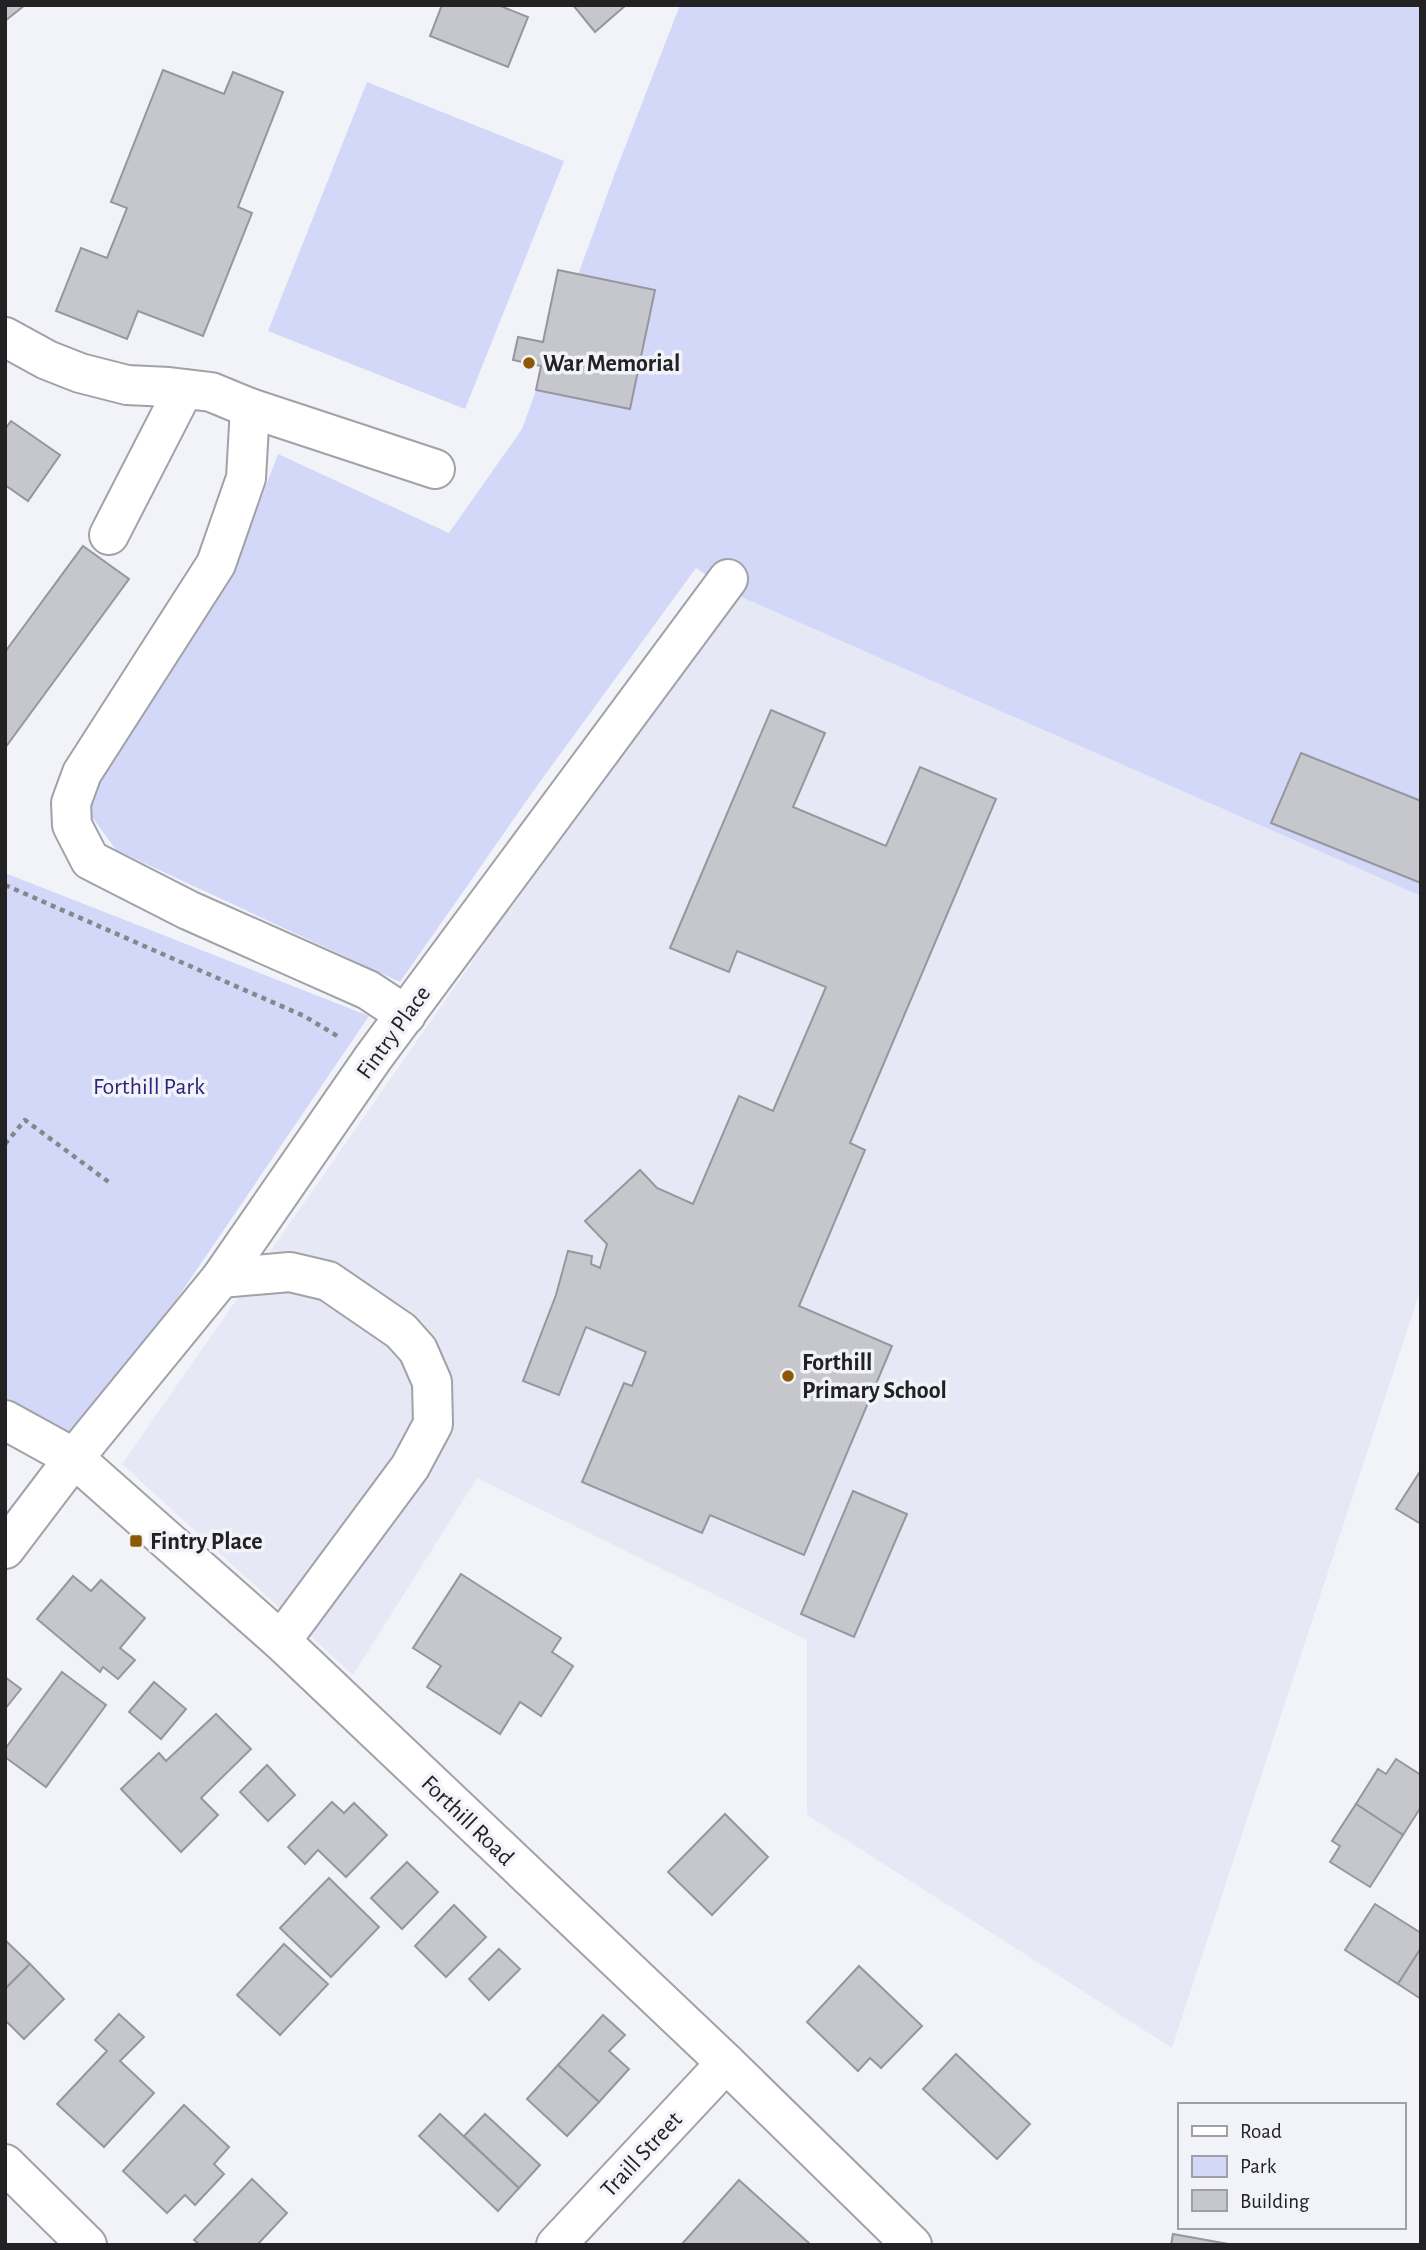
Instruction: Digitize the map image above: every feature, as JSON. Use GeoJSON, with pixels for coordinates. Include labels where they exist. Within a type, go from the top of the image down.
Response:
{"type":"FeatureCollection","features":[{"type":"Feature","properties":{"kind":"street"},"geometry":{"type":"LineString","coordinates":[[5,337],[47,360],[80,373],[127,386],[211,392],[250,408],[435,470]]}},
{"type":"Feature","properties":{"kind":"street"},"geometry":{"type":"LineString","coordinates":[[109,535],[184,388]]}},
{"type":"Feature","properties":{"kind":"street"},"geometry":{"type":"LineString","coordinates":[[250,408],[246,478],[216,564],[82,774],[71,803],[72,825],[90,860],[188,910],[368,990],[405,1015]]}},
{"type":"Feature","properties":{"kind":"street","name":"Fintry Place"},"geometry":{"type":"LineString","coordinates":[[5,1549],[74,1458],[221,1278],[373,1058],[728,579]]}},
{"type":"Feature","properties":{"kind":"street"},"geometry":{"type":"LineString","coordinates":[[221,1278],[290,1272],[327,1281],[401,1331],[418,1350],[432,1382],[433,1424],[410,1467],[281,1641]]}},
{"type":"Feature","properties":{"kind":"street","name":"Forthill Road"},"geometry":{"type":"LineString","coordinates":[[5,1420],[74,1458],[281,1641],[726,2063],[912,2245]]}},
{"type":"Feature","properties":{"kind":"street","name":"Traill Street"},"geometry":{"type":"LineString","coordinates":[[556,2245],[726,2063]]}},
{"type":"Feature","properties":{"kind":"street"},"geometry":{"type":"LineString","coordinates":[[5,2164],[87,2245]]}},
{"type":"Feature","properties":{"kind":"path"},"geometry":{"type":"LineString","coordinates":[[5,885],[304,1016],[373,1058]]}},
{"type":"Feature","properties":{"kind":"path"},"geometry":{"type":"LineString","coordinates":[[5,1144],[25,1120],[110,1183]]}},
{"type":"Feature","properties":{"kind":"shaded area","name":"Forthill Primary School"},"geometry":{"type":"Polygon","coordinates":[[[730,592],[1421,896],[1421,1288],[1172,2048],[807,1815],[807,1640],[477,1478],[353,1675],[122,1464],[730,592]]]}},
{"type":"Feature","properties":{"kind":"green space"},"geometry":{"type":"Polygon","coordinates":[[[680,5],[1421,5],[1421,896],[730,592],[696,568],[534,790],[400,982],[116,850],[90,814],[100,763],[235,568],[278,454],[449,533],[522,429],[615,173],[680,5]]]}},
{"type":"Feature","properties":{"kind":"green space"},"geometry":{"type":"Polygon","coordinates":[[[367,82],[564,161],[465,409],[268,331],[367,82]]]}},
{"type":"Feature","properties":{"kind":"green space","name":"Forthill Park"},"geometry":{"type":"Polygon","coordinates":[[[5,873],[369,1016],[77,1446],[5,1406],[5,873]]]}},
{"type":"Feature","properties":{"kind":"building"},"geometry":{"type":"Polygon","coordinates":[[[5,5],[25,5],[5,21],[5,5]]]}},
{"type":"Feature","properties":{"kind":"building"},"geometry":{"type":"Polygon","coordinates":[[[442,5],[498,5],[528,17],[508,67],[430,36],[442,5]]]}},
{"type":"Feature","properties":{"kind":"building"},"geometry":{"type":"Polygon","coordinates":[[[573,5],[626,5],[595,32],[573,5]]]}},
{"type":"Feature","properties":{"kind":"building"},"geometry":{"type":"Polygon","coordinates":[[[163,70],[224,94],[233,72],[283,92],[238,207],[252,213],[203,336],[138,311],[127,339],[56,311],[81,248],[107,258],[127,208],[111,202],[163,70]]]}},
{"type":"Feature","properties":{"kind":"building"},"geometry":{"type":"Polygon","coordinates":[[[558,270],[655,290],[630,409],[536,390],[541,366],[513,360],[518,337],[543,342],[558,270]]]}},
{"type":"Feature","properties":{"kind":"building"},"geometry":{"type":"Polygon","coordinates":[[[11,421],[60,455],[28,501],[5,485],[5,429],[11,421]]]}},
{"type":"Feature","properties":{"kind":"building"},"geometry":{"type":"Polygon","coordinates":[[[83,546],[129,579],[5,748],[5,652],[83,546]]]}},
{"type":"Feature","properties":{"kind":"building"},"geometry":{"type":"Polygon","coordinates":[[[771,710],[825,733],[793,807],[886,846],[920,767],[996,799],[850,1143],[865,1150],[799,1306],[892,1346],[804,1555],[710,1515],[702,1533],[582,1482],[624,1383],[632,1386],[646,1352],[586,1327],[559,1395],[523,1381],[556,1295],[568,1251],[592,1256],[591,1264],[600,1268],[607,1244],[585,1221],[640,1170],[657,1188],[693,1204],[739,1096],[773,1111],[826,987],[737,951],[729,972],[670,948],[771,710]]]}},
{"type":"Feature","properties":{"kind":"building"},"geometry":{"type":"Polygon","coordinates":[[[1301,753],[1421,801],[1421,883],[1271,823],[1301,753]]]}},
{"type":"Feature","properties":{"kind":"building"},"geometry":{"type":"Polygon","coordinates":[[[1421,1470],[1421,1524],[1396,1509],[1421,1470]]]}},
{"type":"Feature","properties":{"kind":"building"},"geometry":{"type":"Polygon","coordinates":[[[853,1491],[907,1514],[854,1637],[801,1614],[853,1491]]]}},
{"type":"Feature","properties":{"kind":"building"},"geometry":{"type":"Polygon","coordinates":[[[461,1574],[561,1638],[552,1652],[573,1666],[541,1716],[520,1702],[500,1734],[427,1687],[441,1666],[413,1648],[461,1574]]]}},
{"type":"Feature","properties":{"kind":"building"},"geometry":{"type":"Polygon","coordinates":[[[73,1576],[91,1591],[101,1580],[145,1618],[120,1648],[135,1660],[118,1679],[103,1667],[100,1672],[37,1619],[73,1576]]]}},
{"type":"Feature","properties":{"kind":"building"},"geometry":{"type":"Polygon","coordinates":[[[62,1672],[106,1705],[46,1787],[5,1757],[5,1749],[62,1672]]]}},
{"type":"Feature","properties":{"kind":"building"},"geometry":{"type":"Polygon","coordinates":[[[5,1677],[21,1689],[5,1709],[5,1677]]]}},
{"type":"Feature","properties":{"kind":"building"},"geometry":{"type":"Polygon","coordinates":[[[154,1682],[186,1709],[161,1739],[129,1712],[154,1682]]]}},
{"type":"Feature","properties":{"kind":"building"},"geometry":{"type":"Polygon","coordinates":[[[216,1714],[251,1749],[201,1798],[218,1815],[181,1852],[121,1789],[159,1753],[166,1761],[216,1714]]]}},
{"type":"Feature","properties":{"kind":"building"},"geometry":{"type":"Polygon","coordinates":[[[1396,1759],[1421,1775],[1421,1807],[1403,1835],[1356,1804],[1378,1769],[1386,1774],[1396,1759]]]}},
{"type":"Feature","properties":{"kind":"building"},"geometry":{"type":"Polygon","coordinates":[[[267,1765],[295,1795],[268,1821],[240,1792],[267,1765]]]}},
{"type":"Feature","properties":{"kind":"building"},"geometry":{"type":"Polygon","coordinates":[[[332,1802],[344,1813],[354,1803],[387,1835],[346,1877],[318,1850],[305,1864],[288,1847],[332,1802]]]}},
{"type":"Feature","properties":{"kind":"building"},"geometry":{"type":"Polygon","coordinates":[[[1356,1804],[1403,1835],[1370,1887],[1330,1862],[1340,1846],[1332,1841],[1356,1804]]]}},
{"type":"Feature","properties":{"kind":"building"},"geometry":{"type":"Polygon","coordinates":[[[725,1814],[768,1857],[712,1915],[668,1872],[725,1814]]]}},
{"type":"Feature","properties":{"kind":"building"},"geometry":{"type":"Polygon","coordinates":[[[407,1862],[438,1892],[402,1929],[371,1898],[407,1862]]]}},
{"type":"Feature","properties":{"kind":"building"},"geometry":{"type":"Polygon","coordinates":[[[329,1878],[379,1927],[331,1977],[280,1928],[329,1878]]]}},
{"type":"Feature","properties":{"kind":"building"},"geometry":{"type":"Polygon","coordinates":[[[1375,1904],[1421,1933],[1421,1948],[1398,1984],[1345,1950],[1375,1904]]]}},
{"type":"Feature","properties":{"kind":"building"},"geometry":{"type":"Polygon","coordinates":[[[454,1905],[486,1937],[446,1977],[415,1946],[454,1905]]]}},
{"type":"Feature","properties":{"kind":"building"},"geometry":{"type":"Polygon","coordinates":[[[5,1940],[30,1964],[5,1989],[5,1940]]]}},
{"type":"Feature","properties":{"kind":"building"},"geometry":{"type":"Polygon","coordinates":[[[284,1944],[328,1984],[280,2035],[237,1995],[284,1944]]]}},
{"type":"Feature","properties":{"kind":"building"},"geometry":{"type":"Polygon","coordinates":[[[1421,1948],[1421,1999],[1398,1984],[1421,1948]]]}},
{"type":"Feature","properties":{"kind":"building"},"geometry":{"type":"Polygon","coordinates":[[[499,1949],[520,1969],[489,2000],[469,1979],[499,1949]]]}},
{"type":"Feature","properties":{"kind":"building"},"geometry":{"type":"Polygon","coordinates":[[[30,1964],[64,1999],[24,2039],[5,2020],[5,1989],[30,1964]]]}},
{"type":"Feature","properties":{"kind":"building"},"geometry":{"type":"Polygon","coordinates":[[[859,1966],[922,2026],[881,2068],[870,2058],[858,2071],[807,2022],[859,1966]]]}},
{"type":"Feature","properties":{"kind":"building"},"geometry":{"type":"Polygon","coordinates":[[[119,2014],[144,2037],[120,2061],[154,2093],[104,2147],[57,2104],[107,2051],[95,2040],[119,2014]]]}},
{"type":"Feature","properties":{"kind":"building"},"geometry":{"type":"Polygon","coordinates":[[[603,2015],[625,2035],[609,2051],[629,2069],[599,2102],[558,2065],[603,2015]]]}},
{"type":"Feature","properties":{"kind":"building"},"geometry":{"type":"Polygon","coordinates":[[[956,2054],[1030,2124],[997,2159],[923,2089],[956,2054]]]}},
{"type":"Feature","properties":{"kind":"building"},"geometry":{"type":"Polygon","coordinates":[[[558,2065],[599,2102],[567,2136],[527,2099],[558,2065]]]}},
{"type":"Feature","properties":{"kind":"building"},"geometry":{"type":"Polygon","coordinates":[[[184,2105],[229,2147],[214,2164],[224,2174],[195,2205],[185,2195],[167,2213],[123,2171],[184,2105]]]}},
{"type":"Feature","properties":{"kind":"building"},"geometry":{"type":"Polygon","coordinates":[[[440,2114],[519,2188],[498,2211],[419,2136],[440,2114]]]}},
{"type":"Feature","properties":{"kind":"building"},"geometry":{"type":"Polygon","coordinates":[[[485,2114],[540,2165],[519,2188],[464,2136],[485,2114]]]}},
{"type":"Feature","properties":{"kind":"building"},"geometry":{"type":"Polygon","coordinates":[[[252,2179],[287,2213],[257,2245],[200,2245],[194,2240],[252,2179]]]}},
{"type":"Feature","properties":{"kind":"building"},"geometry":{"type":"Polygon","coordinates":[[[739,2180],[811,2245],[681,2245],[739,2180]]]}},
{"type":"Feature","properties":{"kind":"building"},"geometry":{"type":"Polygon","coordinates":[[[1173,2234],[1234,2245],[1171,2245],[1173,2234]]]}},
{"type":"Feature","properties":{"kind":"place","name":"War Memorial"},"geometry":{"type":"Point","coordinates":[529,363]}},
{"type":"Feature","properties":{"kind":"place","name":"Forthill Primary School"},"geometry":{"type":"Point","coordinates":[788,1376]}},
{"type":"Feature","properties":{"kind":"place","name":"Fintry Place"},"geometry":{"type":"Point","coordinates":[136,1541]}}]}
